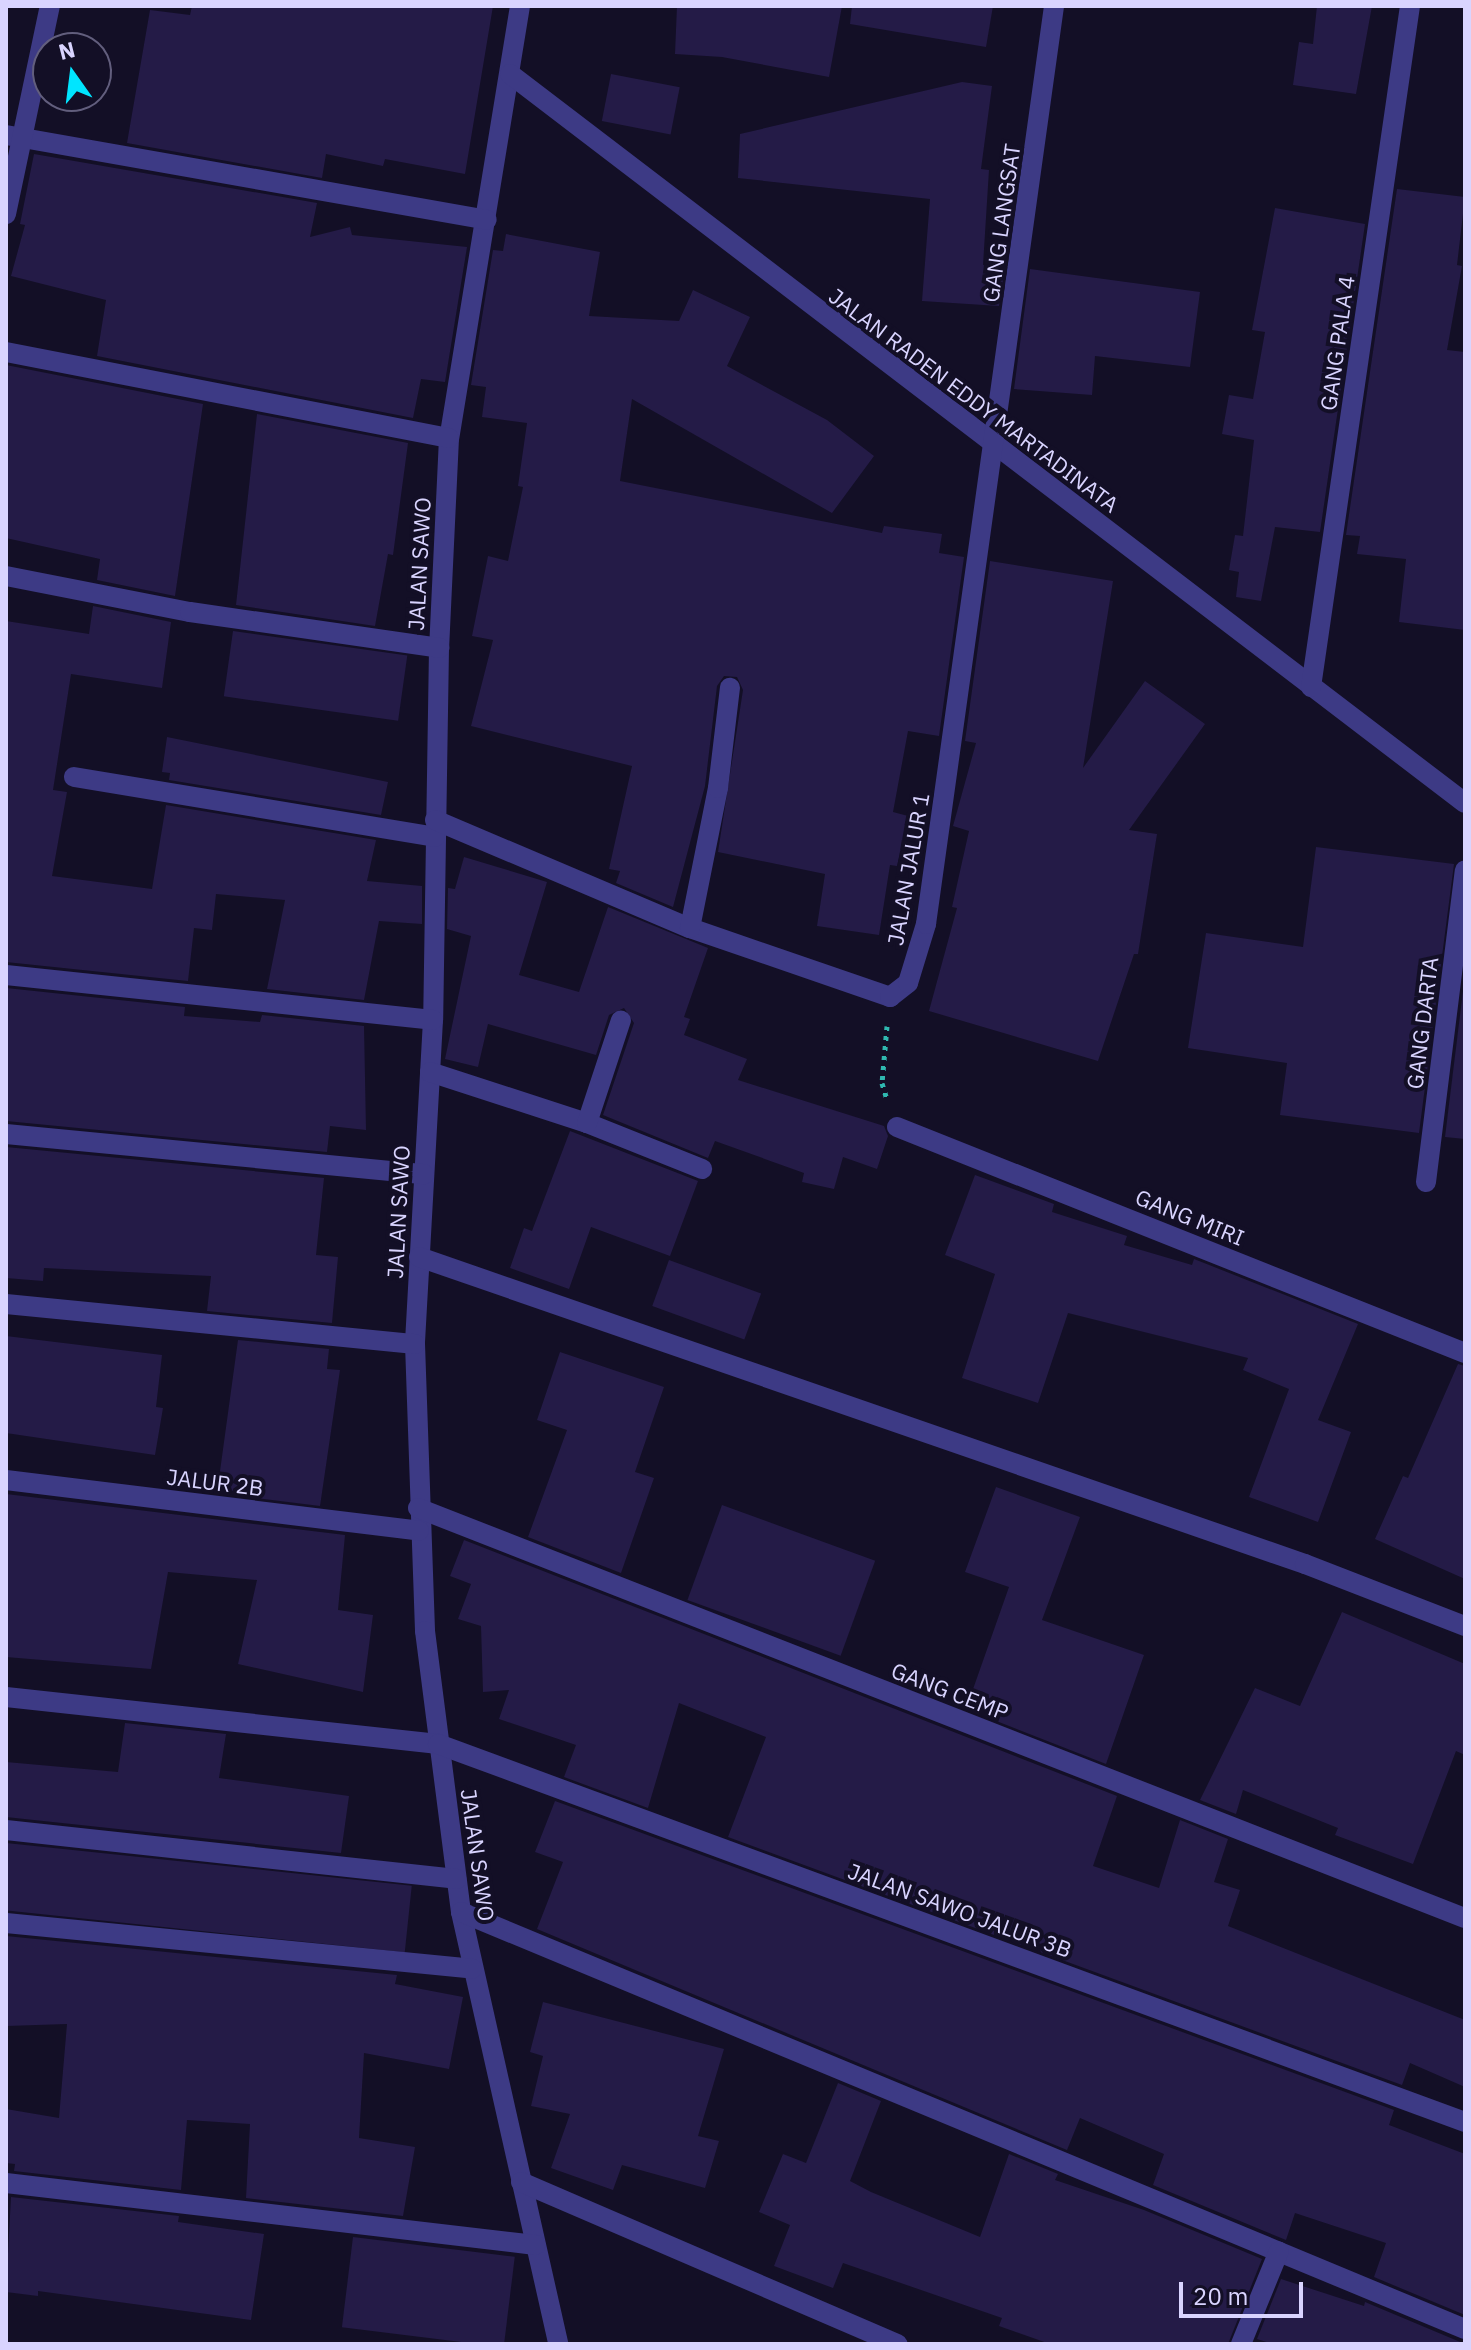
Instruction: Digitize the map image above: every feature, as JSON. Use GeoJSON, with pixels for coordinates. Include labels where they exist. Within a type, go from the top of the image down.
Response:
{"type":"FeatureCollection","features":[{"type":"Feature","properties":{"kind":"street"},"geometry":{"type":"LineString","coordinates":[[6,214],[13,136],[50,6]]}},
{"type":"Feature","properties":{"kind":"street"},"geometry":{"type":"LineString","coordinates":[[510,74],[520,6]]}},
{"type":"Feature","properties":{"kind":"street","name":"GANG LANGSAT"},"geometry":{"type":"LineString","coordinates":[[995,447],[1054,6]]}},
{"type":"Feature","properties":{"kind":"street","name":"GANG PALA 4"},"geometry":{"type":"LineString","coordinates":[[1311,687],[1410,6]]}},
{"type":"Feature","properties":{"kind":"street","name":"JALAN SAWO"},"geometry":{"type":"LineString","coordinates":[[510,74],[449,438],[439,648],[433,1020],[415,1344],[418,1508],[438,1744],[461,1912],[558,2344]]}},
{"type":"Feature","properties":{"kind":"street","name":"JALAN RADEN EDDY MARTADINATA"},"geometry":{"type":"LineString","coordinates":[[510,74],[1465,803]]}},
{"type":"Feature","properties":{"kind":"street"},"geometry":{"type":"LineString","coordinates":[[13,136],[487,220]]}},
{"type":"Feature","properties":{"kind":"street"},"geometry":{"type":"LineString","coordinates":[[6,352],[449,438]]}},
{"type":"Feature","properties":{"kind":"street","name":"JALAN JALUR 1"},"geometry":{"type":"LineString","coordinates":[[890,997],[908,983],[926,924],[995,447]]}},
{"type":"Feature","properties":{"kind":"street"},"geometry":{"type":"LineString","coordinates":[[6,576],[190,612],[439,648]]}},
{"type":"Feature","properties":{"kind":"street"},"geometry":{"type":"LineString","coordinates":[[690,928],[718,788],[730,688]]}},
{"type":"Feature","properties":{"kind":"street"},"geometry":{"type":"LineString","coordinates":[[74,777],[435,829],[690,928],[890,997]]}},
{"type":"Feature","properties":{"kind":"street","name":"GANG DARTA"},"geometry":{"type":"LineString","coordinates":[[1426,1182],[1465,870]]}},
{"type":"Feature","properties":{"kind":"street"},"geometry":{"type":"LineString","coordinates":[[6,975],[433,1020]]}},
{"type":"Feature","properties":{"kind":"street"},"geometry":{"type":"LineString","coordinates":[[587,1123],[621,1020]]}},
{"type":"Feature","properties":{"kind":"street"},"geometry":{"type":"LineString","coordinates":[[430,1072],[587,1123],[702,1169]]}},
{"type":"Feature","properties":{"kind":"street","name":"GANG MIRI"},"geometry":{"type":"LineString","coordinates":[[897,1127],[1465,1353]]}},
{"type":"Feature","properties":{"kind":"street"},"geometry":{"type":"LineString","coordinates":[[6,1134],[424,1174]]}},
{"type":"Feature","properties":{"kind":"street"},"geometry":{"type":"LineString","coordinates":[[419,1257],[1305,1564],[1465,1626]]}},
{"type":"Feature","properties":{"kind":"street"},"geometry":{"type":"LineString","coordinates":[[6,1304],[415,1344]]}},
{"type":"Feature","properties":{"kind":"street","name":"JALUR 2B"},"geometry":{"type":"LineString","coordinates":[[6,1480],[419,1531]]}},
{"type":"Feature","properties":{"kind":"street","name":"GANG CEMP"},"geometry":{"type":"LineString","coordinates":[[418,1508],[1465,1918]]}},
{"type":"Feature","properties":{"kind":"street","name":"JALAN SAWO JALUR 3B"},"geometry":{"type":"LineString","coordinates":[[6,1697],[438,1744],[1465,2122]]}},
{"type":"Feature","properties":{"kind":"street"},"geometry":{"type":"LineString","coordinates":[[6,1830],[456,1879]]}},
{"type":"Feature","properties":{"kind":"street"},"geometry":{"type":"LineString","coordinates":[[461,1912],[1465,2329]]}},
{"type":"Feature","properties":{"kind":"street"},"geometry":{"type":"LineString","coordinates":[[6,1923],[472,1969]]}},
{"type":"Feature","properties":{"kind":"street"},"geometry":{"type":"LineString","coordinates":[[521,2182],[898,2344]]}},
{"type":"Feature","properties":{"kind":"street"},"geometry":{"type":"LineString","coordinates":[[6,2183],[535,2245]]}},
{"type":"Feature","properties":{"kind":"street"},"geometry":{"type":"LineString","coordinates":[[1241,2344],[1279,2251]]}},
{"type":"Feature","properties":{"kind":"path"},"geometry":{"type":"LineString","coordinates":[[890,997],[882,1083],[897,1127]]}},
{"type":"Feature","properties":{"kind":"building"},"geometry":{"type":"Polygon","coordinates":[[[192,6],[493,6],[465,174],[385,159],[383,166],[326,154],[322,178],[127,143],[150,10],[190,15],[192,6]]]}},
{"type":"Feature","properties":{"kind":"building"},"geometry":{"type":"Polygon","coordinates":[[[677,6],[842,6],[829,77],[722,57],[675,54],[677,6]]]}},
{"type":"Feature","properties":{"kind":"building"},"geometry":{"type":"Polygon","coordinates":[[[852,6],[993,6],[986,47],[850,24],[852,6]]]}},
{"type":"Feature","properties":{"kind":"building"},"geometry":{"type":"Polygon","coordinates":[[[1317,6],[1372,6],[1356,94],[1293,85],[1299,42],[1313,44],[1317,6]]]}},
{"type":"Feature","properties":{"kind":"building"},"geometry":{"type":"Polygon","coordinates":[[[611,74],[680,87],[671,134],[602,121],[611,74]]]}},
{"type":"Feature","properties":{"kind":"building"},"geometry":{"type":"Polygon","coordinates":[[[962,82],[992,86],[981,169],[989,170],[983,265],[1005,267],[999,306],[922,301],[930,199],[738,178],[740,134],[962,82]]]}},
{"type":"Feature","properties":{"kind":"building"},"geometry":{"type":"Polygon","coordinates":[[[34,154],[317,203],[310,237],[350,227],[352,235],[467,247],[445,382],[421,379],[413,418],[97,356],[106,300],[11,276],[25,225],[20,224],[34,154]]]}},
{"type":"Feature","properties":{"kind":"building"},"geometry":{"type":"Polygon","coordinates":[[[1397,189],[1465,197],[1457,265],[1462,266],[1447,350],[1465,352],[1465,630],[1399,622],[1406,559],[1357,554],[1360,536],[1346,535],[1397,189]]]}},
{"type":"Feature","properties":{"kind":"building"},"geometry":{"type":"Polygon","coordinates":[[[1275,208],[1365,224],[1320,532],[1275,527],[1261,601],[1236,597],[1239,572],[1229,570],[1235,535],[1243,536],[1254,440],[1222,434],[1229,395],[1253,399],[1265,332],[1252,330],[1275,208]]]}},
{"type":"Feature","properties":{"kind":"building"},"geometry":{"type":"Polygon","coordinates":[[[506,234],[600,252],[589,316],[679,321],[693,290],[750,317],[727,366],[827,420],[874,456],[832,513],[632,399],[620,481],[882,533],[884,526],[942,534],[939,553],[964,557],[939,736],[908,731],[893,812],[908,816],[897,866],[890,865],[879,935],[817,926],[825,874],[718,852],[743,690],[737,677],[724,676],[717,686],[705,786],[673,907],[616,883],[620,871],[609,869],[632,766],[471,726],[493,640],[472,636],[488,556],[508,561],[523,487],[518,486],[527,423],[482,417],[486,387],[471,385],[493,250],[503,251],[506,234]]]}},
{"type":"Feature","properties":{"kind":"building"},"geometry":{"type":"Polygon","coordinates":[[[1030,269],[1200,292],[1190,367],[1095,356],[1092,395],[1014,389],[1030,269]]]}},
{"type":"Feature","properties":{"kind":"building"},"geometry":{"type":"Polygon","coordinates":[[[6,365],[203,404],[175,596],[97,580],[100,559],[6,538],[6,365]]]}},
{"type":"Feature","properties":{"kind":"building"},"geometry":{"type":"Polygon","coordinates":[[[257,414],[408,443],[393,555],[388,554],[375,626],[236,605],[257,414]]]}},
{"type":"Feature","properties":{"kind":"building"},"geometry":{"type":"Polygon","coordinates":[[[990,561],[1113,581],[1083,768],[1145,681],[1205,724],[1129,830],[1157,834],[1138,954],[1134,954],[1098,1061],[929,1011],[957,908],[952,907],[969,831],[953,826],[976,743],[965,741],[990,561]]]}},
{"type":"Feature","properties":{"kind":"building"},"geometry":{"type":"Polygon","coordinates":[[[93,606],[171,622],[162,688],[71,674],[53,790],[67,792],[52,876],[152,889],[166,805],[376,840],[367,881],[422,886],[422,924],[379,921],[364,1000],[267,989],[285,900],[216,894],[212,930],[194,928],[188,981],[6,962],[6,621],[89,634],[93,606]]]}},
{"type":"Feature","properties":{"kind":"building"},"geometry":{"type":"Polygon","coordinates":[[[233,631],[407,655],[398,721],[224,696],[233,631]]]}},
{"type":"Feature","properties":{"kind":"building"},"geometry":{"type":"Polygon","coordinates":[[[167,737],[388,782],[381,815],[169,780],[170,773],[162,772],[167,737]]]}},
{"type":"Feature","properties":{"kind":"building"},"geometry":{"type":"Polygon","coordinates":[[[1316,847],[1454,864],[1419,1133],[1280,1115],[1287,1063],[1188,1048],[1206,933],[1303,947],[1316,847]]]}},
{"type":"Feature","properties":{"kind":"building"},"geometry":{"type":"Polygon","coordinates":[[[464,857],[547,882],[519,975],[579,992],[608,907],[708,948],[684,1017],[690,1019],[684,1035],[747,1059],[738,1080],[884,1126],[888,1136],[877,1169],[843,1157],[834,1189],[802,1182],[804,1173],[715,1141],[708,1158],[603,1115],[634,1023],[624,1008],[609,1015],[596,1055],[488,1024],[478,1067],[445,1059],[471,936],[447,929],[448,888],[455,889],[464,857]]]}},
{"type":"Feature","properties":{"kind":"building"},"geometry":{"type":"Polygon","coordinates":[[[1465,975],[1465,1139],[1445,1137],[1465,975]]]}},
{"type":"Feature","properties":{"kind":"building"},"geometry":{"type":"Polygon","coordinates":[[[6,988],[185,1007],[184,1016],[260,1022],[262,1015],[364,1026],[366,1130],[330,1126],[327,1152],[6,1121],[6,988]]]}},
{"type":"Feature","properties":{"kind":"building"},"geometry":{"type":"Polygon","coordinates":[[[570,1131],[698,1181],[670,1256],[591,1227],[569,1289],[510,1268],[524,1228],[532,1231],[570,1131]]]}},
{"type":"Feature","properties":{"kind":"building"},"geometry":{"type":"Polygon","coordinates":[[[6,1147],[324,1178],[316,1255],[338,1257],[332,1323],[207,1311],[211,1276],[44,1268],[43,1281],[6,1278],[6,1147]]]}},
{"type":"Feature","properties":{"kind":"building"},"geometry":{"type":"Polygon","coordinates":[[[975,1175],[1054,1204],[1052,1212],[1127,1236],[1124,1245],[1192,1265],[1194,1259],[1358,1324],[1318,1420],[1351,1432],[1318,1522],[1249,1497],[1289,1389],[1243,1370],[1248,1358],[1068,1313],[1038,1403],[962,1378],[995,1274],[945,1255],[975,1175]]]}},
{"type":"Feature","properties":{"kind":"building"},"geometry":{"type":"Polygon","coordinates":[[[669,1260],[761,1294],[744,1340],[652,1306],[669,1260]]]}},
{"type":"Feature","properties":{"kind":"building"},"geometry":{"type":"Polygon","coordinates":[[[6,1336],[162,1355],[156,1407],[163,1408],[155,1455],[6,1433],[6,1336]]]}},
{"type":"Feature","properties":{"kind":"building"},"geometry":{"type":"Polygon","coordinates":[[[238,1340],[329,1349],[327,1369],[340,1370],[320,1506],[217,1493],[238,1340]]]}},
{"type":"Feature","properties":{"kind":"building"},"geometry":{"type":"Polygon","coordinates":[[[560,1352],[664,1387],[635,1472],[654,1478],[621,1573],[528,1537],[567,1430],[537,1420],[560,1352]]]}},
{"type":"Feature","properties":{"kind":"building"},"geometry":{"type":"Polygon","coordinates":[[[1458,1364],[1465,1366],[1465,1579],[1375,1539],[1403,1476],[1408,1478],[1458,1364]]]}},
{"type":"Feature","properties":{"kind":"building"},"geometry":{"type":"Polygon","coordinates":[[[996,1487],[1080,1517],[1042,1620],[1144,1655],[1106,1764],[966,1709],[1009,1587],[965,1572],[996,1487]]]}},
{"type":"Feature","properties":{"kind":"building"},"geometry":{"type":"Polygon","coordinates":[[[6,1494],[345,1535],[338,1610],[373,1615],[363,1692],[238,1664],[257,1580],[168,1572],[151,1669],[6,1657],[6,1494]]]}},
{"type":"Feature","properties":{"kind":"building"},"geometry":{"type":"Polygon","coordinates":[[[722,1505],[875,1561],[841,1656],[687,1600],[722,1505]]]}},
{"type":"Feature","properties":{"kind":"building"},"geometry":{"type":"Polygon","coordinates":[[[464,1540],[1117,1796],[1093,1866],[1159,1888],[1180,1820],[1228,1839],[1214,1882],[1240,1890],[1228,1926],[1465,2020],[1465,2087],[1410,2063],[1402,2085],[728,1837],[766,1737],[679,1703],[648,1808],[564,1777],[576,1745],[499,1719],[509,1690],[483,1692],[481,1626],[458,1619],[471,1584],[450,1576],[464,1540]]]}},
{"type":"Feature","properties":{"kind":"building"},"geometry":{"type":"Polygon","coordinates":[[[1342,1612],[1465,1664],[1465,1755],[1456,1751],[1413,1864],[1335,1835],[1338,1828],[1243,1790],[1236,1814],[1200,1800],[1255,1688],[1300,1706],[1342,1612]]]}},
{"type":"Feature","properties":{"kind":"building"},"geometry":{"type":"Polygon","coordinates":[[[125,1723],[226,1734],[219,1778],[349,1796],[341,1853],[6,1817],[6,1762],[118,1772],[125,1723]]]}},
{"type":"Feature","properties":{"kind":"building"},"geometry":{"type":"Polygon","coordinates":[[[555,1801],[1394,2110],[1389,2125],[1465,2154],[1465,2315],[1374,2277],[1386,2243],[1295,2213],[1286,2240],[1153,2185],[1164,2154],[1080,2118],[1067,2150],[537,1929],[563,1862],[535,1852],[555,1801]]]}},
{"type":"Feature","properties":{"kind":"building"},"geometry":{"type":"Polygon","coordinates":[[[6,1843],[412,1886],[405,1952],[6,1910],[6,1843]]]}},
{"type":"Feature","properties":{"kind":"building"},"geometry":{"type":"Polygon","coordinates":[[[6,1936],[397,1975],[395,1984],[463,1997],[449,2069],[364,2053],[359,2138],[415,2147],[403,2216],[246,2198],[250,2124],[187,2120],[181,2190],[14,2171],[15,2164],[6,2163],[6,2109],[59,2118],[67,2024],[6,2026],[6,1936]]]}},
{"type":"Feature","properties":{"kind":"building"},"geometry":{"type":"Polygon","coordinates":[[[543,2002],[724,2049],[698,2136],[719,2141],[705,2188],[622,2165],[613,2190],[551,2168],[570,2114],[531,2106],[543,2056],[530,2052],[543,2002]]]}},
{"type":"Feature","properties":{"kind":"building"},"geometry":{"type":"Polygon","coordinates":[[[838,2083],[881,2101],[850,2181],[871,2192],[980,2237],[1009,2154],[1058,2174],[1055,2180],[1144,2210],[1262,2259],[1228,2344],[1050,2344],[999,2326],[1002,2318],[843,2263],[833,2288],[774,2266],[790,2225],[759,2212],[783,2154],[806,2163],[838,2083]]]}},
{"type":"Feature","properties":{"kind":"building"},"geometry":{"type":"Polygon","coordinates":[[[11,2197],[179,2216],[178,2222],[264,2234],[251,2320],[38,2291],[38,2296],[6,2292],[11,2197]]]}},
{"type":"Feature","properties":{"kind":"building"},"geometry":{"type":"Polygon","coordinates":[[[353,2237],[515,2257],[504,2344],[478,2344],[342,2327],[353,2237]]]}},
{"type":"Feature","properties":{"kind":"building"},"geometry":{"type":"Polygon","coordinates":[[[1281,2279],[1364,2306],[1365,2302],[1465,2344],[1273,2344],[1257,2339],[1281,2279]]]}}]}
